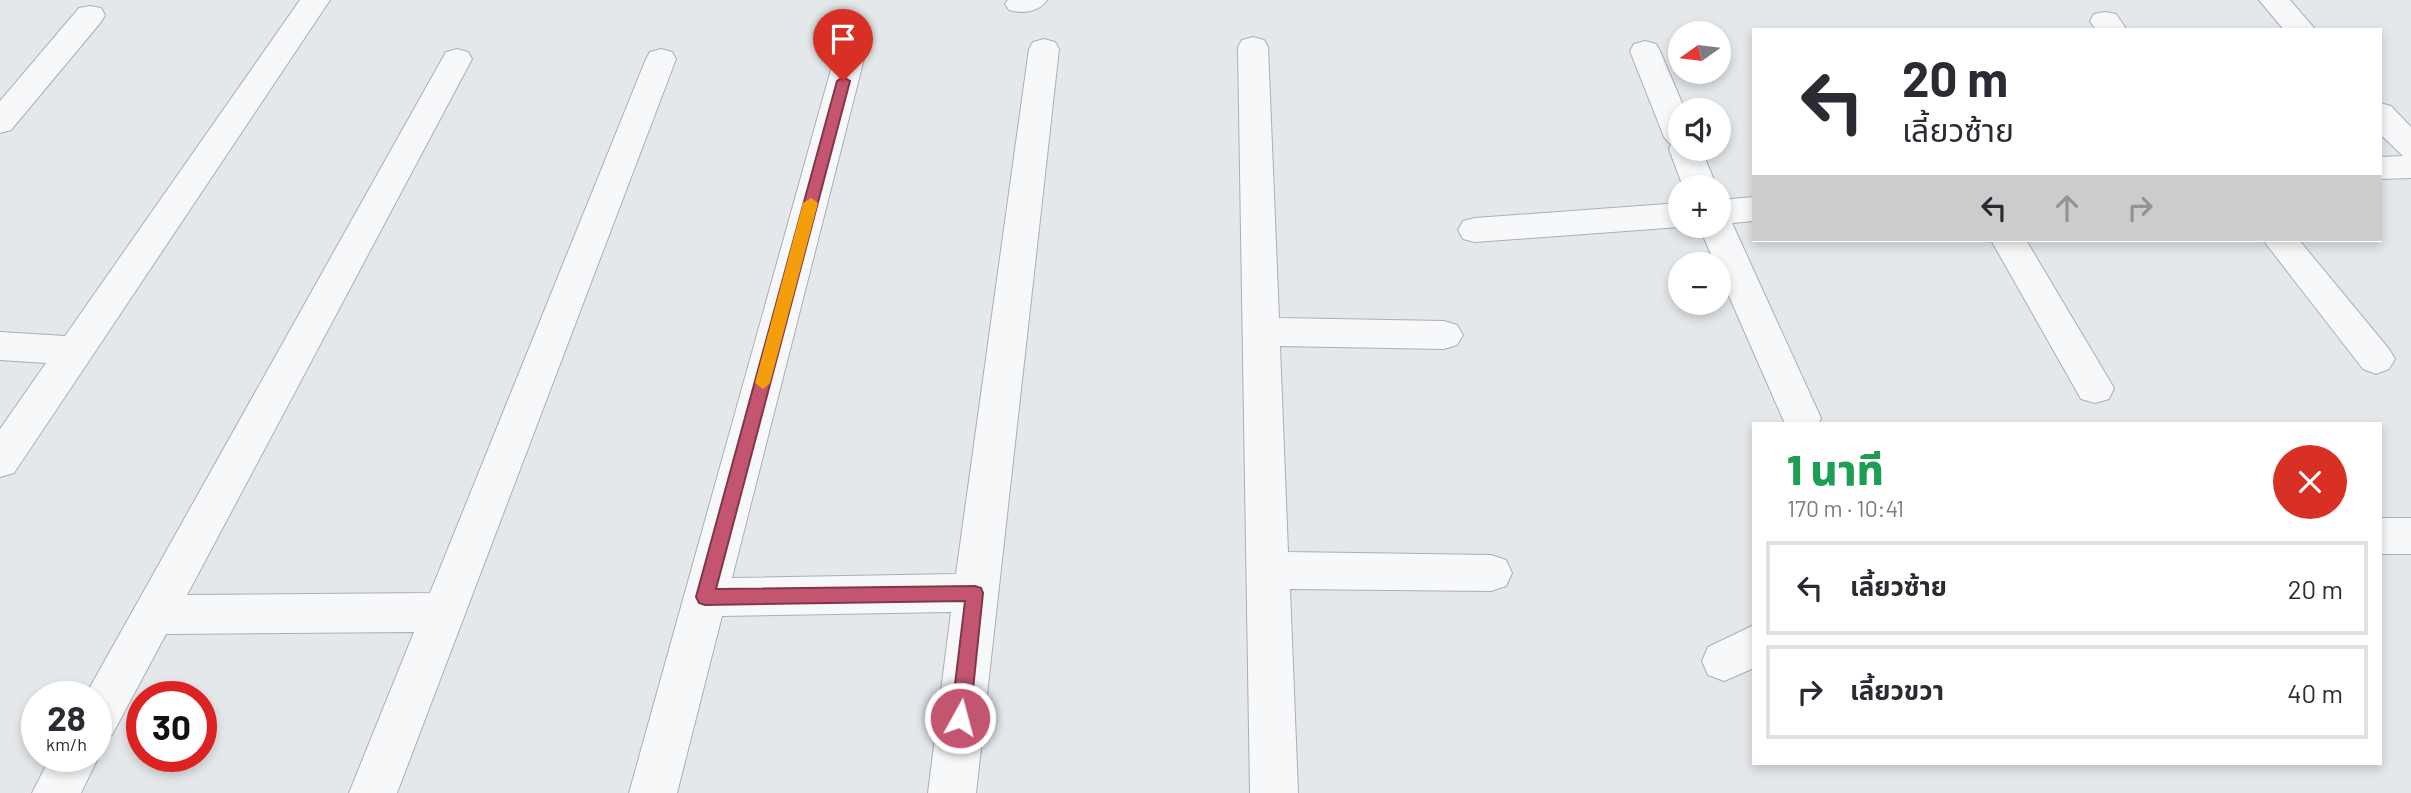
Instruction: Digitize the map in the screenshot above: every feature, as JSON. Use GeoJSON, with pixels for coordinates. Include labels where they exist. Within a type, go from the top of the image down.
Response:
{"type":"FeatureCollection","features":[{"type":"Feature","properties":{"kind":"street"},"geometry":{"type":"LineString","coordinates":[[0,461],[315,0]]}},
{"type":"Feature","properties":{"kind":"street"},"geometry":{"type":"LineString","coordinates":[[2274,0],[2299,28]]}},
{"type":"Feature","properties":{"kind":"street"},"geometry":{"type":"LineString","coordinates":[[0,122],[90,15]]}},
{"type":"Feature","properties":{"kind":"street"},"geometry":{"type":"LineString","coordinates":[[1253,47],[1274,793]]}},
{"type":"Feature","properties":{"kind":"street"},"geometry":{"type":"LineString","coordinates":[[952,793],[1044,49]]}},
{"type":"Feature","properties":{"kind":"street"},"geometry":{"type":"LineString","coordinates":[[1645,51],[1668,108]]}},
{"type":"Feature","properties":{"kind":"street"},"geometry":{"type":"LineString","coordinates":[[653,793],[850,55]]}},
{"type":"Feature","properties":{"kind":"street"},"geometry":{"type":"LineString","coordinates":[[112,691],[457,59]]}},
{"type":"Feature","properties":{"kind":"street"},"geometry":{"type":"LineString","coordinates":[[373,793],[661,59]]}},
{"type":"Feature","properties":{"kind":"street"},"geometry":{"type":"LineString","coordinates":[[2382,116],[2411,147]]}},
{"type":"Feature","properties":{"kind":"street"},"geometry":{"type":"LineString","coordinates":[[2382,168],[2411,167]]}},
{"type":"Feature","properties":{"kind":"street"},"geometry":{"type":"LineString","coordinates":[[1731,211],[1752,209]]}},
{"type":"Feature","properties":{"kind":"street"},"geometry":{"type":"LineString","coordinates":[[1475,230],[1668,216]]}},
{"type":"Feature","properties":{"kind":"street"},"geometry":{"type":"LineString","coordinates":[[1721,238],[1802,418]]}},
{"type":"Feature","properties":{"kind":"street"},"geometry":{"type":"LineString","coordinates":[[2009,242],[2095,388]]}},
{"type":"Feature","properties":{"kind":"street"},"geometry":{"type":"LineString","coordinates":[[2282,242],[2376,359]]}},
{"type":"Feature","properties":{"kind":"street"},"geometry":{"type":"LineString","coordinates":[[1261,332],[1444,335]]}},
{"type":"Feature","properties":{"kind":"street"},"geometry":{"type":"LineString","coordinates":[[0,346],[75,351]]}},
{"type":"Feature","properties":{"kind":"street"},"geometry":{"type":"LineString","coordinates":[[2382,536],[2411,536]]}},
{"type":"Feature","properties":{"kind":"street"},"geometry":{"type":"LineString","coordinates":[[1268,570],[1491,573]]}},
{"type":"Feature","properties":{"kind":"street"},"geometry":{"type":"LineString","coordinates":[[705,597],[975,593]]}},
{"type":"Feature","properties":{"kind":"street"},"geometry":{"type":"LineString","coordinates":[[154,615],[445,612]]}},
{"type":"Feature","properties":{"kind":"street"},"geometry":{"type":"LineString","coordinates":[[56,793],[67,772]]}},
{"type":"Feature","properties":{"kind":"slow traffic"},"geometry":{"type":"LineString","coordinates":[[763,383],[811,203]]}},
{"type":"Feature","properties":{"kind":"route"},"geometry":{"type":"LineString","coordinates":[[843,81],[705,597],[975,593],[960,718]]}}]}
